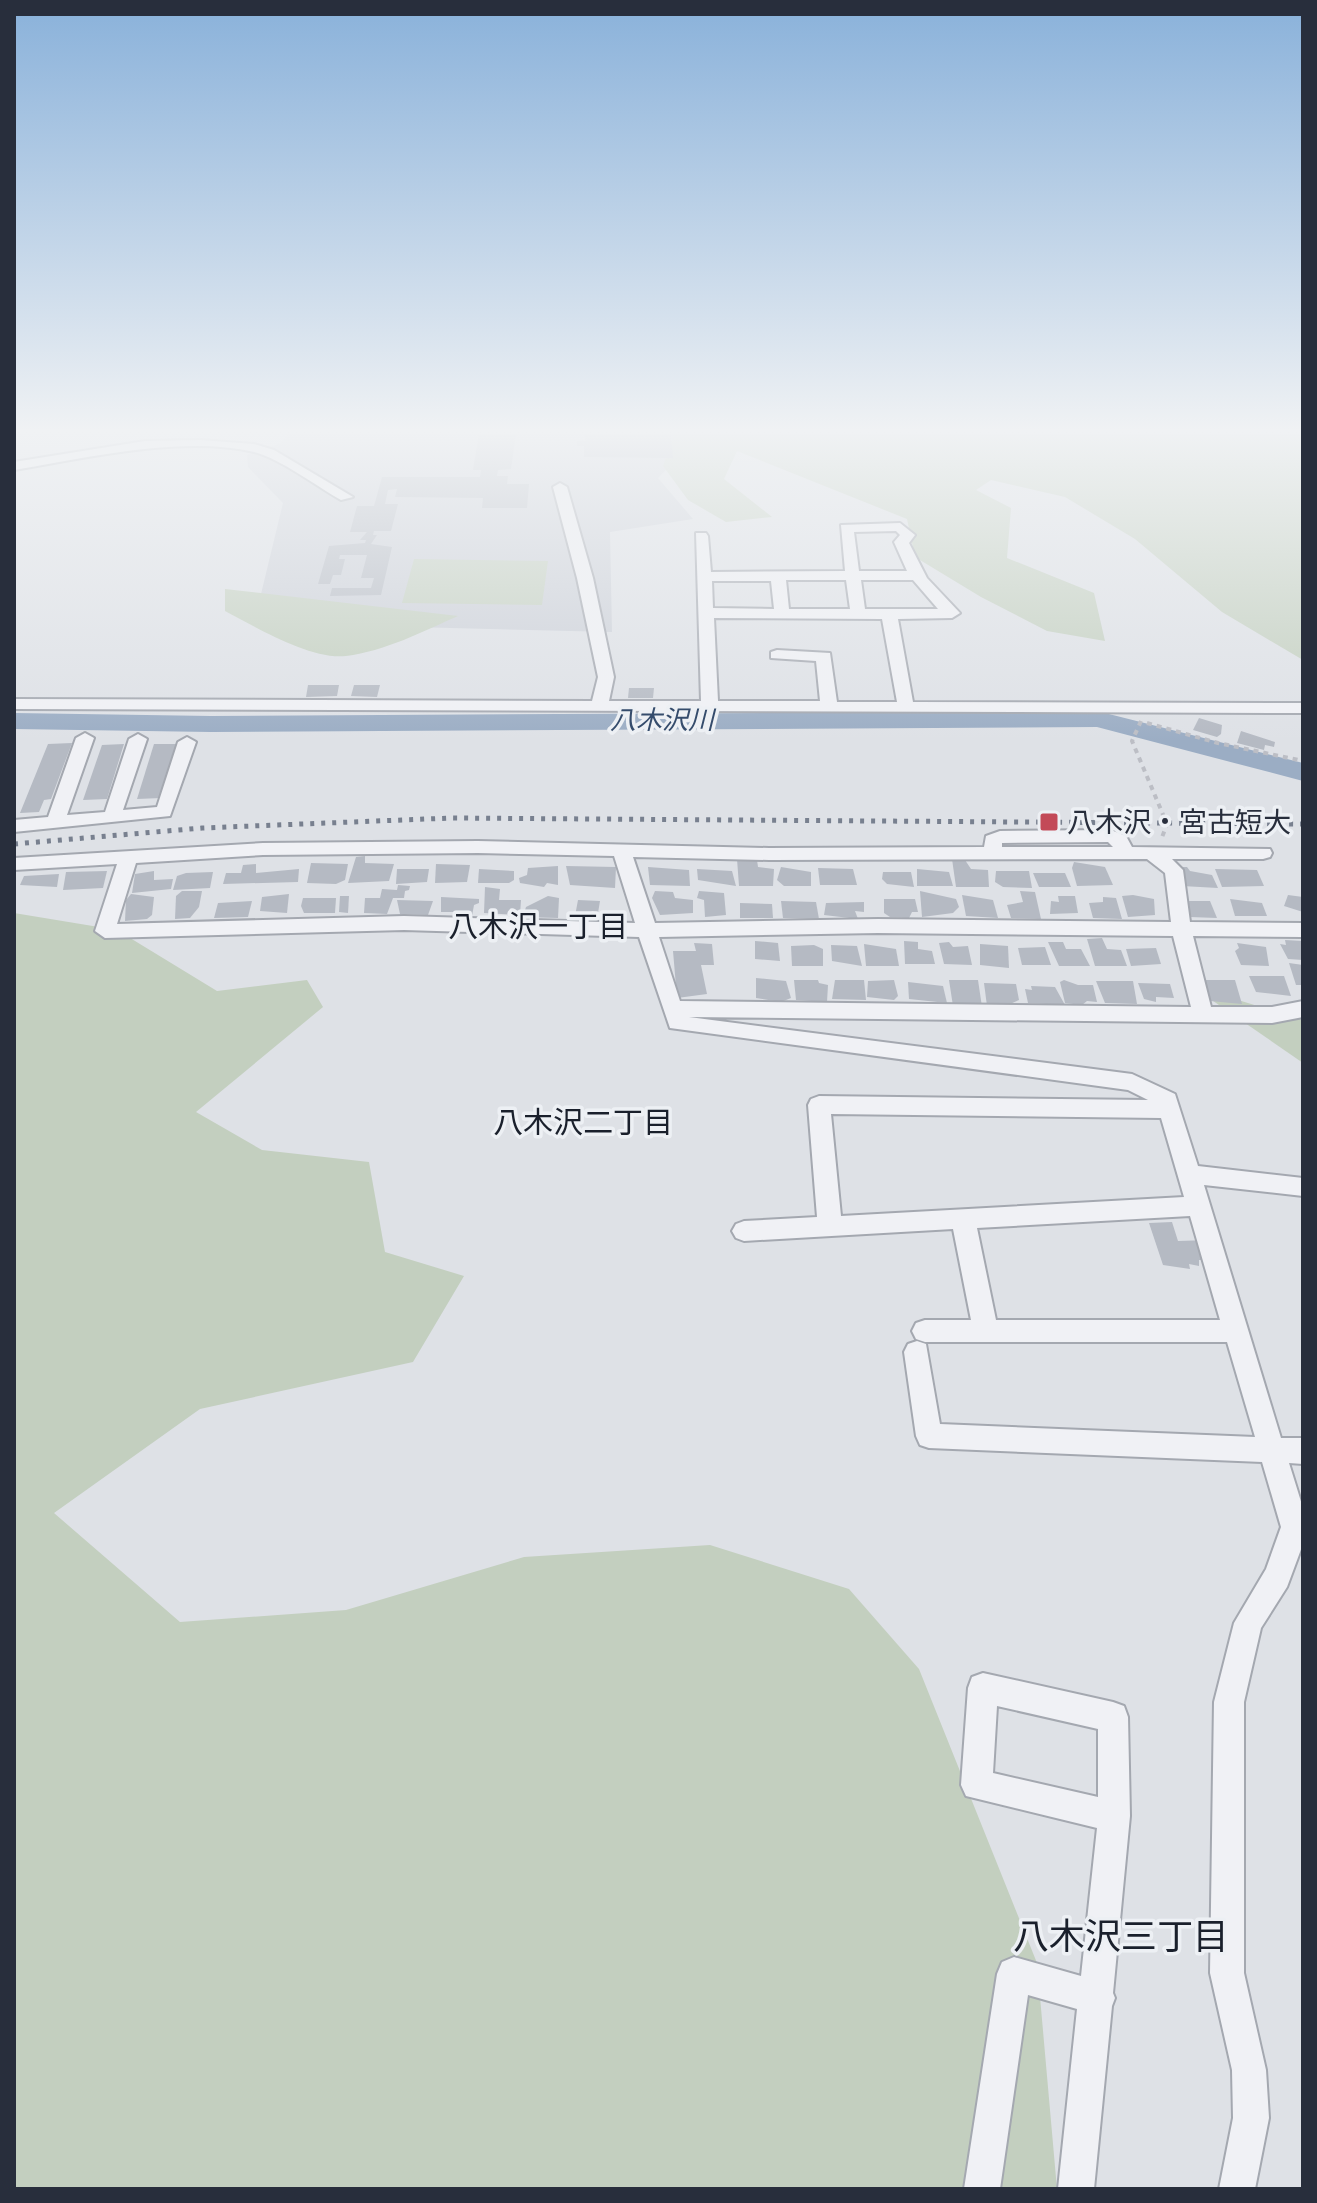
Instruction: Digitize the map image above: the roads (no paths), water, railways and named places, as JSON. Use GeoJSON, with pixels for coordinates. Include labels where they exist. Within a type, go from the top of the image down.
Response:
{"type":"FeatureCollection","features":[{"type":"Feature","properties":{"kind":"street"},"geometry":{"type":"LineString","coordinates":[[574,537],[606,677],[599,706]]}},
{"type":"Feature","properties":{"kind":"street"},"geometry":{"type":"LineString","coordinates":[[701,537],[710,706]]}},
{"type":"Feature","properties":{"kind":"street"},"geometry":{"type":"LineString","coordinates":[[847,537],[858,614]]}},
{"type":"Feature","properties":{"kind":"street"},"geometry":{"type":"LineString","coordinates":[[706,613],[952,613],[924,587],[901,542],[906,537]]}},
{"type":"Feature","properties":{"kind":"street"},"geometry":{"type":"LineString","coordinates":[[704,577],[917,575]]}},
{"type":"Feature","properties":{"kind":"street"},"geometry":{"type":"LineString","coordinates":[[778,576],[782,613]]}},
{"type":"Feature","properties":{"kind":"street"},"geometry":{"type":"LineString","coordinates":[[889,614],[906,707]]}},
{"type":"Feature","properties":{"kind":"street"},"geometry":{"type":"LineString","coordinates":[[777,655],[824,656],[829,707]]}},
{"type":"Feature","properties":{"kind":"street"},"geometry":{"type":"LineString","coordinates":[[14,704],[1303,708]]}},
{"type":"Feature","properties":{"kind":"street"},"geometry":{"type":"LineString","coordinates":[[55,822],[85,738]]}},
{"type":"Feature","properties":{"kind":"street"},"geometry":{"type":"LineString","coordinates":[[112,817],[138,739]]}},
{"type":"Feature","properties":{"kind":"street"},"geometry":{"type":"LineString","coordinates":[[14,826],[164,812],[187,742]]}},
{"type":"Feature","properties":{"kind":"street"},"geometry":{"type":"LineString","coordinates":[[14,864],[294,849],[478,847],[769,854],[1263,853]]}},
{"type":"Feature","properties":{"kind":"street"},"geometry":{"type":"LineString","coordinates":[[622,851],[677,1023],[1132,1082],[1167,1100],[1295,1527],[1277,1577],[1248,1623],[1229,1702],[1227,1973],[1249,2070],[1251,2118],[1237,2189]]}},
{"type":"Feature","properties":{"kind":"street"},"geometry":{"type":"LineString","coordinates":[[1158,852],[1174,870],[1181,927],[1203,1015]]}},
{"type":"Feature","properties":{"kind":"street"},"geometry":{"type":"LineString","coordinates":[[129,856],[105,931],[404,923],[647,930],[878,926],[1303,930]]}},
{"type":"Feature","properties":{"kind":"street"},"geometry":{"type":"LineString","coordinates":[[673,1009],[1203,1015],[1272,1015],[1303,1009]]}},
{"type":"Feature","properties":{"kind":"street"},"geometry":{"type":"LineString","coordinates":[[830,1226],[819,1105],[1170,1109]]}},
{"type":"Feature","properties":{"kind":"street"},"geometry":{"type":"LineString","coordinates":[[1189,1174],[1303,1187]]}},
{"type":"Feature","properties":{"kind":"street"},"geometry":{"type":"LineString","coordinates":[[744,1231],[1199,1206]]}},
{"type":"Feature","properties":{"kind":"street"},"geometry":{"type":"LineString","coordinates":[[963,1219],[985,1329]]}},
{"type":"Feature","properties":{"kind":"street"},"geometry":{"type":"LineString","coordinates":[[1236,1331],[985,1329],[921,1342],[929,1436],[1303,1451]]}},
{"type":"Feature","properties":{"kind":"street"},"geometry":{"type":"LineString","coordinates":[[1076,2189],[1098,1998],[1114,1816],[1113,1717],[983,1688],[977,1785],[1114,1816]]}},
{"type":"Feature","properties":{"kind":"street"},"geometry":{"type":"LineString","coordinates":[[982,2189],[1014,1974],[1098,1998]]}},
{"type":"Feature","properties":{"kind":"waterway","name":"八木沢川"},"geometry":{"type":"LineString","coordinates":[[14,721],[211,724],[1097,719],[1303,772]]}},
{"type":"Feature","properties":{"kind":"railway"},"geometry":{"type":"LineString","coordinates":[[14,844],[202,828],[452,818],[1303,824]]}},
{"type":"Feature","properties":{"kind":"place","name":"八木沢・宮古短大"},"geometry":{"type":"Point","coordinates":[1049,822]}},
{"type":"Feature","properties":{"kind":"district","name":"八木沢一丁目"},"geometry":{"type":"Point","coordinates":[538,927]}},
{"type":"Feature","properties":{"kind":"district","name":"八木沢二丁目"},"geometry":{"type":"Point","coordinates":[583,1123]}},
{"type":"Feature","properties":{"kind":"district","name":"八木沢三丁目"},"geometry":{"type":"Point","coordinates":[1121,1936]}}]}
